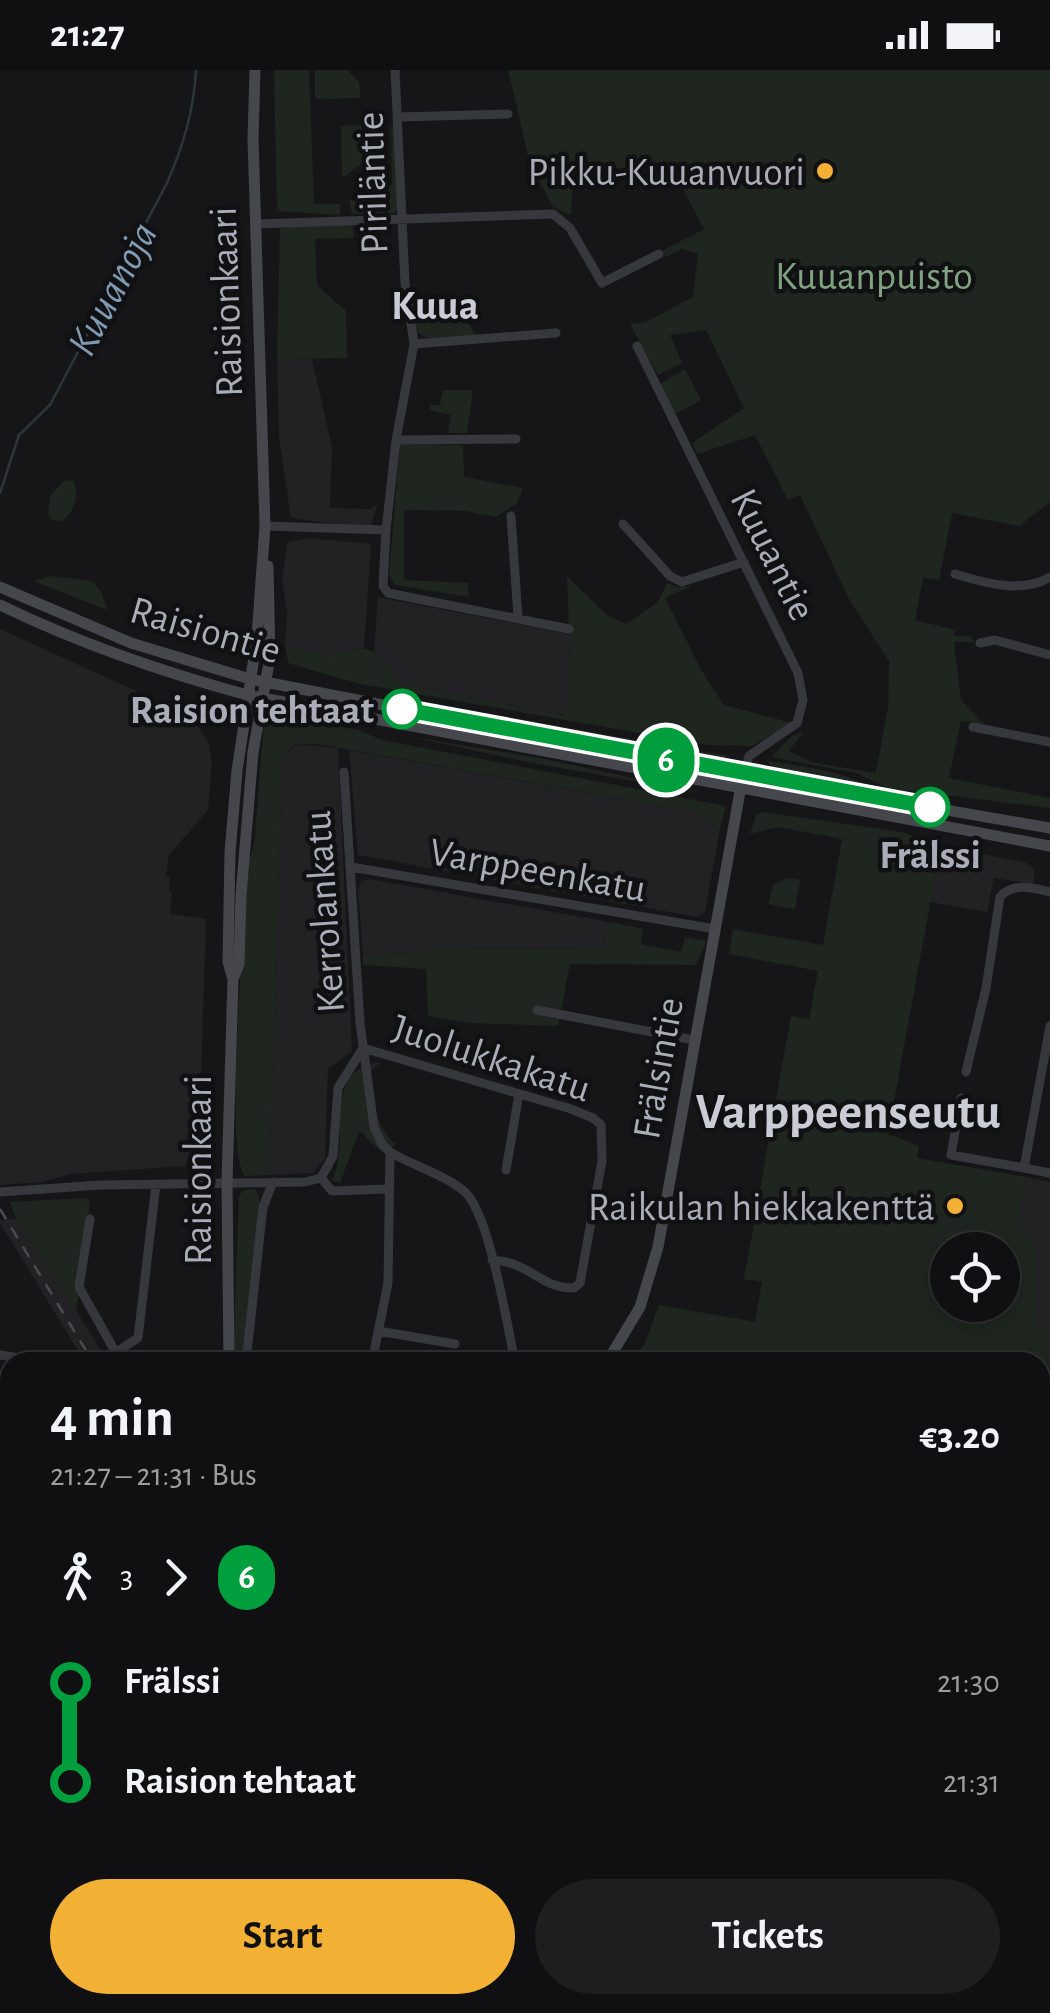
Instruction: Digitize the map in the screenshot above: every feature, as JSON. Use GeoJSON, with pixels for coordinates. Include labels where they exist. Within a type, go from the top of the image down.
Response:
{"type":"FeatureCollection","features":[{"type":"Feature","properties":{"kind":"main road","name":"Raisionkaari"},"geometry":{"type":"LineString","coordinates":[[233,978],[239,964],[242,876],[271,626],[264,529],[255,70]]}},
{"type":"Feature","properties":{"kind":"main road","name":"Raisionkaari"},"geometry":{"type":"LineString","coordinates":[[229,1352],[227,1181],[233,978],[228,962],[228,895],[237,771],[259,613],[264,529]]}},
{"type":"Feature","properties":{"kind":"main road","name":"Raisiontie"},"geometry":{"type":"LineString","coordinates":[[0,587],[132,644],[250,679],[1050,828]]}},
{"type":"Feature","properties":{"kind":"main road","name":"Raisiontie"},"geometry":{"type":"LineString","coordinates":[[0,605],[137,663],[247,695],[1050,846]]}},
{"type":"Feature","properties":{"kind":"main road","name":"Frälsintie"},"geometry":{"type":"LineString","coordinates":[[613,1352],[648,1286],[658,1247],[744,774]]}},
{"type":"Feature","properties":{"kind":"street","name":"Piriläntie"},"geometry":{"type":"LineString","coordinates":[[395,70],[405,283],[414,344],[396,440],[383,586],[388,593],[518,618]]}},
{"type":"Feature","properties":{"kind":"street"},"geometry":{"type":"LineString","coordinates":[[399,117],[508,114]]}},
{"type":"Feature","properties":{"kind":"street"},"geometry":{"type":"LineString","coordinates":[[256,224],[273,220],[553,214],[570,228],[602,283],[658,254]]}},
{"type":"Feature","properties":{"kind":"street"},"geometry":{"type":"LineString","coordinates":[[414,344],[556,333]]}},
{"type":"Feature","properties":{"kind":"street","name":"Kuuantie"},"geometry":{"type":"LineString","coordinates":[[636,346],[793,659],[804,700],[798,723],[749,756],[744,774]]}},
{"type":"Feature","properties":{"kind":"street"},"geometry":{"type":"LineString","coordinates":[[396,440],[516,439]]}},
{"type":"Feature","properties":{"kind":"street"},"geometry":{"type":"LineString","coordinates":[[511,516],[518,618],[569,628]]}},
{"type":"Feature","properties":{"kind":"street"},"geometry":{"type":"LineString","coordinates":[[624,524],[670,576],[682,582],[744,562]]}},
{"type":"Feature","properties":{"kind":"street"},"geometry":{"type":"LineString","coordinates":[[264,529],[386,530]]}},
{"type":"Feature","properties":{"kind":"street"},"geometry":{"type":"LineString","coordinates":[[955,574],[1010,586],[1029,586],[1050,577]]}},
{"type":"Feature","properties":{"kind":"street"},"geometry":{"type":"LineString","coordinates":[[980,643],[996,640],[1050,654]]}},
{"type":"Feature","properties":{"kind":"street"},"geometry":{"type":"LineString","coordinates":[[973,727],[1050,742]]}},
{"type":"Feature","properties":{"kind":"street","name":"Kerrolankatu"},"geometry":{"type":"LineString","coordinates":[[344,772],[363,1048],[374,1127],[390,1152],[388,1283],[374,1352]]}},
{"type":"Feature","properties":{"kind":"street","name":"Varppeenkatu"},"geometry":{"type":"LineString","coordinates":[[351,867],[714,929]]}},
{"type":"Feature","properties":{"kind":"street"},"geometry":{"type":"LineString","coordinates":[[966,1072],[986,988],[1000,897],[1009,889],[1022,887],[1050,892]]}},
{"type":"Feature","properties":{"kind":"street"},"geometry":{"type":"LineString","coordinates":[[538,1010],[694,1040]]}},
{"type":"Feature","properties":{"kind":"street"},"geometry":{"type":"LineString","coordinates":[[1024,1168],[1050,1026]]}},
{"type":"Feature","properties":{"kind":"street","name":"Kerrolankatu"},"geometry":{"type":"LineString","coordinates":[[321,1178],[333,1156],[338,1088],[363,1048]]}},
{"type":"Feature","properties":{"kind":"street","name":"Juolukkakatu"},"geometry":{"type":"LineString","coordinates":[[363,1048],[583,1113],[601,1125],[602,1161],[597,1196],[583,1275],[574,1288],[555,1286],[515,1262],[492,1260]]}},
{"type":"Feature","properties":{"kind":"street"},"geometry":{"type":"LineString","coordinates":[[506,1170],[519,1094]]}},
{"type":"Feature","properties":{"kind":"street"},"geometry":{"type":"LineString","coordinates":[[961,1098],[951,1154],[1050,1173]]}},
{"type":"Feature","properties":{"kind":"street"},"geometry":{"type":"LineString","coordinates":[[390,1152],[466,1194],[478,1214],[492,1260],[514,1352]]}},
{"type":"Feature","properties":{"kind":"street"},"geometry":{"type":"LineString","coordinates":[[0,1192],[321,1178],[332,1191],[387,1189]]}},
{"type":"Feature","properties":{"kind":"street"},"geometry":{"type":"LineString","coordinates":[[247,1352],[264,1208],[273,1182]]}},
{"type":"Feature","properties":{"kind":"street"},"geometry":{"type":"LineString","coordinates":[[124,1352],[138,1338],[156,1184]]}},
{"type":"Feature","properties":{"kind":"street"},"geometry":{"type":"LineString","coordinates":[[90,1219],[79,1287],[115,1352]]}},
{"type":"Feature","properties":{"kind":"street"},"geometry":{"type":"LineString","coordinates":[[378,1331],[455,1344]]}},
{"type":"Feature","properties":{"kind":"shaded area"},"geometry":{"type":"Polygon","coordinates":[[[277,359],[312,359],[332,448],[330,508],[371,509],[377,505],[370,528],[291,518],[279,437],[277,359]]]}},
{"type":"Feature","properties":{"kind":"shaded area"},"geometry":{"type":"Polygon","coordinates":[[[307,538],[371,544],[364,648],[326,657],[285,646],[287,611],[282,582],[287,543],[307,538]]]}},
{"type":"Feature","properties":{"kind":"shaded area"},"geometry":{"type":"Polygon","coordinates":[[[378,597],[569,634],[571,699],[564,715],[404,685],[374,652],[378,597]]]}},
{"type":"Feature","properties":{"kind":"shaded area"},"geometry":{"type":"Polygon","coordinates":[[[0,629],[182,712],[196,723],[209,744],[212,763],[208,810],[169,855],[166,876],[170,877],[172,892],[170,914],[206,919],[199,1143],[185,1166],[70,1174],[42,1182],[0,1185],[0,629]]]}},
{"type":"Feature","properties":{"kind":"shaded area"},"geometry":{"type":"Polygon","coordinates":[[[295,744],[338,748],[352,1051],[328,1069],[325,1159],[312,1173],[269,1175],[282,762],[295,744]]]}},
{"type":"Feature","properties":{"kind":"shaded area"},"geometry":{"type":"Polygon","coordinates":[[[349,750],[696,812],[720,828],[705,912],[697,917],[358,855],[349,750]]]}},
{"type":"Feature","properties":{"kind":"shaded area"},"geometry":{"type":"Polygon","coordinates":[[[962,850],[1025,862],[1035,870],[1033,884],[994,878],[987,912],[930,902],[939,855],[956,858],[962,850]]]}},
{"type":"Feature","properties":{"kind":"shaded area"},"geometry":{"type":"Polygon","coordinates":[[[370,879],[609,922],[604,949],[426,948],[426,952],[363,956],[358,889],[362,881],[370,879]]]}},
{"type":"Feature","properties":{"kind":"shaded area"},"geometry":{"type":"Polygon","coordinates":[[[1026,1177],[1050,1182],[1050,1352],[994,1352],[999,1322],[1020,1322],[1020,1232],[1016,1232],[1026,1177]]]}},
{"type":"Feature","properties":{"kind":"shaded area"},"geometry":{"type":"Polygon","coordinates":[[[16,1219],[102,1352],[79,1352],[0,1220],[16,1219]]]}},
{"type":"Feature","properties":{"kind":"green space"},"geometry":{"type":"Polygon","coordinates":[[[274,70],[309,70],[314,204],[340,204],[340,215],[277,211],[274,70]]]}},
{"type":"Feature","properties":{"kind":"green space"},"geometry":{"type":"Polygon","coordinates":[[[315,70],[347,70],[359,82],[361,98],[315,99],[315,70]]]}},
{"type":"Feature","properties":{"kind":"green space","name":"Kuuanpuisto"},"geometry":{"type":"Polygon","coordinates":[[[508,70],[1050,70],[1050,502],[1019,526],[952,513],[939,580],[923,578],[915,620],[955,630],[954,636],[970,636],[975,642],[954,642],[961,700],[984,724],[961,721],[949,778],[1050,798],[1050,808],[887,788],[856,773],[771,757],[792,736],[804,731],[789,751],[811,762],[876,773],[888,706],[889,661],[849,599],[800,495],[788,500],[755,435],[697,454],[692,443],[744,408],[706,330],[670,335],[682,363],[658,375],[630,324],[646,322],[693,297],[698,254],[682,249],[666,257],[662,251],[704,229],[671,167],[574,169],[571,215],[553,207],[530,163],[508,70]]]}},
{"type":"Feature","properties":{"kind":"green space"},"geometry":{"type":"Polygon","coordinates":[[[362,125],[364,162],[342,178],[341,126],[362,125]]]}},
{"type":"Feature","properties":{"kind":"green space"},"geometry":{"type":"Polygon","coordinates":[[[391,126],[397,128],[398,209],[394,213],[352,214],[349,200],[387,198],[386,191],[392,183],[391,126]]]}},
{"type":"Feature","properties":{"kind":"green space"},"geometry":{"type":"Polygon","coordinates":[[[353,224],[354,238],[315,239],[317,285],[346,311],[347,358],[277,359],[280,229],[353,224]]]}},
{"type":"Feature","properties":{"kind":"green space"},"geometry":{"type":"Polygon","coordinates":[[[448,311],[467,321],[477,337],[428,339],[417,332],[416,325],[423,315],[448,311]]]}},
{"type":"Feature","properties":{"kind":"green space"},"geometry":{"type":"Polygon","coordinates":[[[685,369],[701,400],[677,413],[660,384],[685,369]]]}},
{"type":"Feature","properties":{"kind":"green space"},"geometry":{"type":"Polygon","coordinates":[[[443,390],[473,390],[467,433],[448,433],[451,415],[429,410],[430,405],[440,405],[443,390]]]}},
{"type":"Feature","properties":{"kind":"green space"},"geometry":{"type":"Polygon","coordinates":[[[400,444],[463,445],[464,477],[523,488],[517,503],[496,517],[465,511],[404,510],[404,580],[468,583],[469,597],[396,585],[389,576],[400,444]]]}},
{"type":"Feature","properties":{"kind":"green space"},"geometry":{"type":"Polygon","coordinates":[[[73,480],[73,508],[62,521],[52,520],[48,513],[50,496],[64,481],[73,480]]]}},
{"type":"Feature","properties":{"kind":"green space"},"geometry":{"type":"Polygon","coordinates":[[[52,576],[92,581],[102,593],[107,610],[33,581],[52,576]]]}},
{"type":"Feature","properties":{"kind":"green space"},"geometry":{"type":"Polygon","coordinates":[[[567,576],[607,615],[626,624],[658,602],[667,583],[691,586],[665,598],[724,705],[792,723],[752,746],[708,745],[360,684],[288,663],[285,646],[326,657],[364,648],[374,652],[404,685],[563,715],[571,699],[567,576]]]}},
{"type":"Feature","properties":{"kind":"green space"},"geometry":{"type":"Polygon","coordinates":[[[421,701],[729,755],[720,760],[701,759],[457,714],[421,701]]]}},
{"type":"Feature","properties":{"kind":"green space"},"geometry":{"type":"Polygon","coordinates":[[[286,710],[311,714],[325,724],[358,730],[382,740],[726,806],[720,828],[696,812],[319,744],[294,744],[282,762],[269,1175],[245,1176],[239,1157],[236,1078],[249,859],[254,847],[264,722],[270,714],[286,710]]]}},
{"type":"Feature","properties":{"kind":"green space"},"geometry":{"type":"Polygon","coordinates":[[[407,736],[539,758],[719,796],[537,764],[407,736]]]}},
{"type":"Feature","properties":{"kind":"green space"},"geometry":{"type":"Polygon","coordinates":[[[766,761],[839,774],[879,792],[775,769],[766,761]]]}},
{"type":"Feature","properties":{"kind":"green space"},"geometry":{"type":"Polygon","coordinates":[[[762,812],[902,832],[920,838],[939,855],[888,1134],[919,1146],[917,1158],[1026,1177],[1019,1217],[1036,1244],[1036,1321],[1050,1329],[1050,1352],[639,1352],[659,1305],[755,1322],[762,1282],[744,1279],[791,1016],[809,1019],[818,971],[729,954],[733,929],[823,945],[842,839],[779,827],[750,834],[756,815],[762,812]]]}},
{"type":"Feature","properties":{"kind":"green space"},"geometry":{"type":"Polygon","coordinates":[[[786,878],[800,880],[795,909],[768,904],[773,885],[786,878]]]}},
{"type":"Feature","properties":{"kind":"green space"},"geometry":{"type":"Polygon","coordinates":[[[609,922],[643,929],[641,944],[681,952],[685,937],[707,941],[696,965],[570,964],[558,1026],[469,1023],[428,1016],[426,969],[363,965],[363,956],[425,952],[426,948],[604,949],[609,922]]]}},
{"type":"Feature","properties":{"kind":"green space"},"geometry":{"type":"Polygon","coordinates":[[[381,1062],[371,1076],[374,1104],[383,1129],[396,1144],[384,1154],[359,1131],[340,1183],[332,1180],[340,1146],[341,1109],[350,1077],[362,1067],[381,1062]]]}},
{"type":"Feature","properties":{"kind":"green space"},"geometry":{"type":"Polygon","coordinates":[[[256,1189],[260,1202],[243,1352],[233,1352],[239,1195],[256,1189]]]}},
{"type":"Feature","properties":{"kind":"green space"},"geometry":{"type":"Polygon","coordinates":[[[89,1198],[90,1235],[76,1310],[16,1219],[10,1202],[89,1198]]]}},
{"type":"Feature","properties":{"kind":"waterway","name":"Kuuanoja"},"geometry":{"type":"LineString","coordinates":[[0,493],[19,435],[50,405],[167,183],[187,128],[196,70]]}},
{"type":"Feature","properties":{"kind":"railway"},"geometry":{"type":"LineString","coordinates":[[0,1209],[87,1352]]}},
{"type":"Feature","properties":{"kind":"bus line","name":"6"},"geometry":{"type":"LineString","coordinates":[[402,709],[930,807]]}},
{"type":"Feature","properties":{"kind":"place","name":"Pikku-Kuuanvuori"},"geometry":{"type":"Point","coordinates":[825,171]}},
{"type":"Feature","properties":{"kind":"place","name":"Raision tehtaat"},"geometry":{"type":"Point","coordinates":[402,709]}},
{"type":"Feature","properties":{"kind":"place","name":"Frälssi"},"geometry":{"type":"Point","coordinates":[930,807]}},
{"type":"Feature","properties":{"kind":"place","name":"Raikulan hiekkakenttä"},"geometry":{"type":"Point","coordinates":[955,1206]}},
{"type":"Feature","properties":{"kind":"district","name":"Kuua"},"geometry":{"type":"Point","coordinates":[435,304]}},
{"type":"Feature","properties":{"kind":"district","name":"Varppeenseutu"},"geometry":{"type":"Point","coordinates":[848,1110]}}]}
